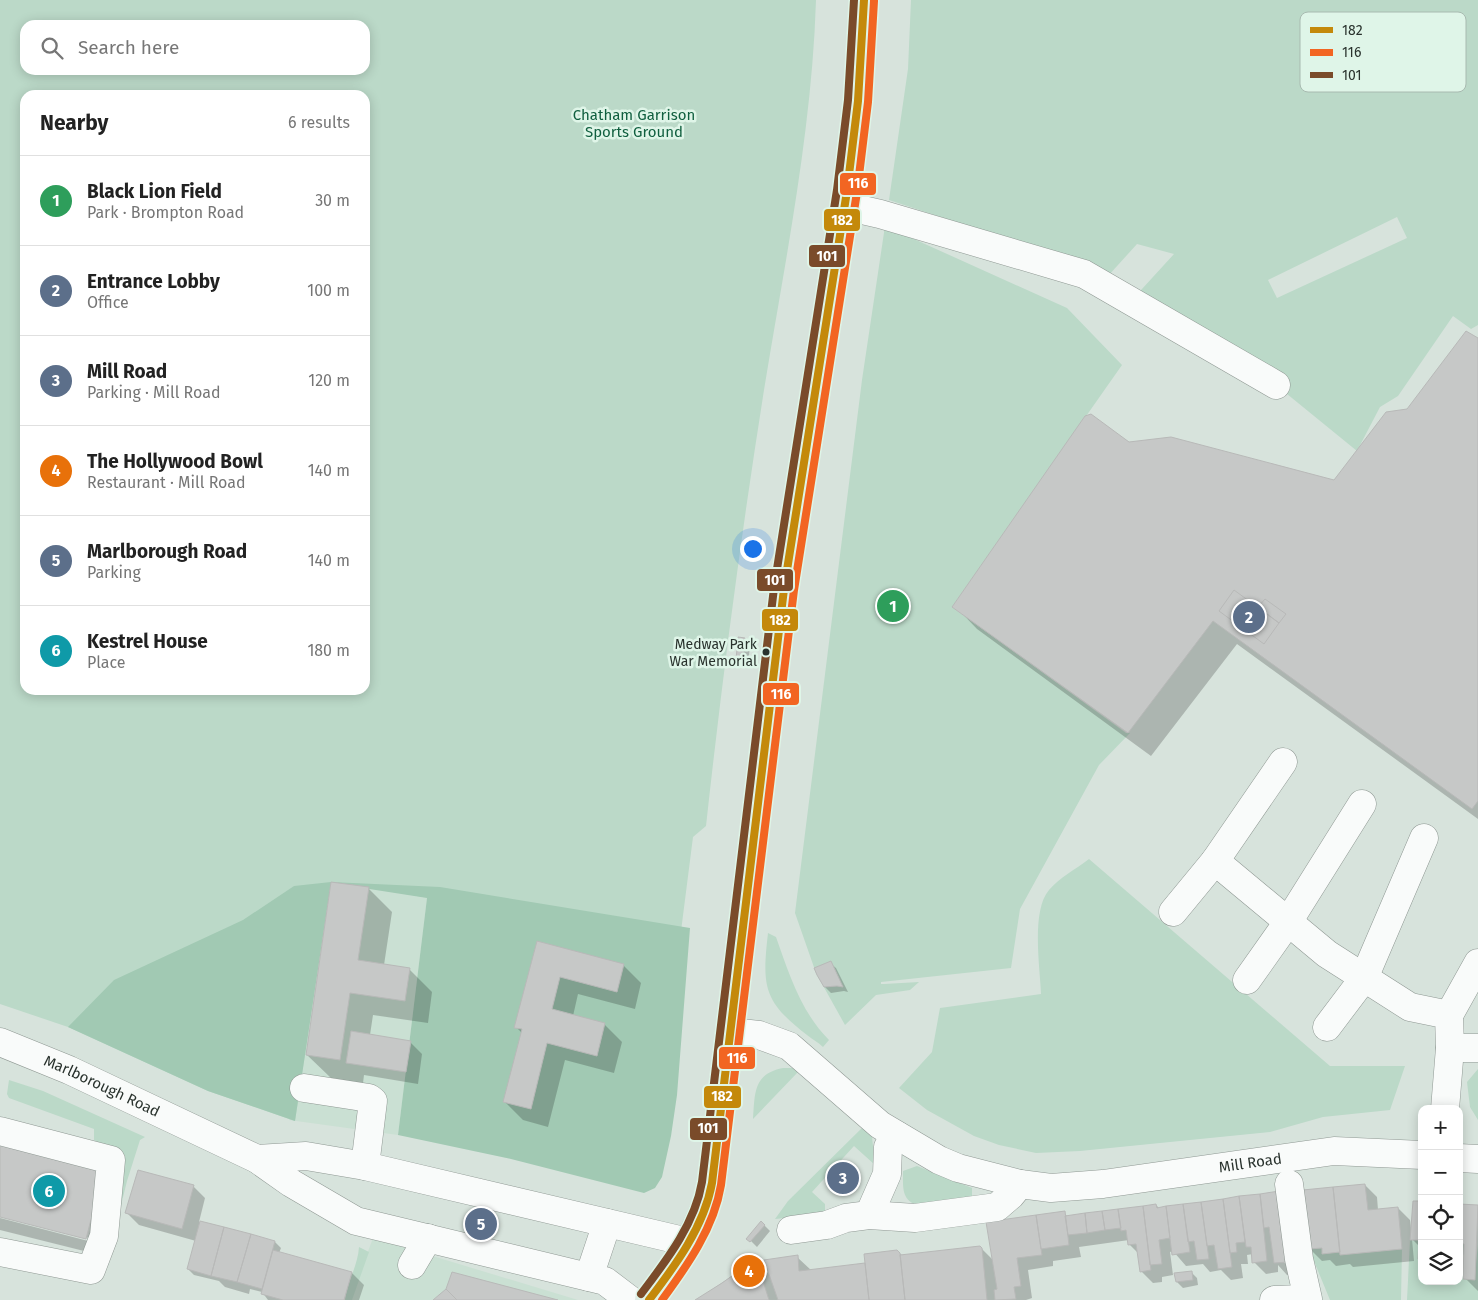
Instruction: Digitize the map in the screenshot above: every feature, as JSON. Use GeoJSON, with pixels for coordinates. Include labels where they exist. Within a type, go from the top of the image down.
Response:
{"type":"FeatureCollection","features":[{"type":"Feature","properties":{"kind":"main road"},"geometry":{"type":"LineString","coordinates":[[649,1300],[667,1276],[688,1242],[709,1196],[731,1032],[784,589],[845,206],[858,101],[864,0]]}},
{"type":"Feature","properties":{"kind":"street"},"geometry":{"type":"LineString","coordinates":[[845,206],[880,214],[1084,274],[1276,385]]}},
{"type":"Feature","properties":{"kind":"street"},"geometry":{"type":"LineString","coordinates":[[1173,912],[1215,861],[1283,762]]}},
{"type":"Feature","properties":{"kind":"street"},"geometry":{"type":"LineString","coordinates":[[1247,980],[1288,922],[1362,804]]}},
{"type":"Feature","properties":{"kind":"street"},"geometry":{"type":"LineString","coordinates":[[1328,1027],[1364,978],[1424,838]]}},
{"type":"Feature","properties":{"kind":"street"},"geometry":{"type":"LineString","coordinates":[[1215,861],[1327,954],[1410,1007],[1449,1015]]}},
{"type":"Feature","properties":{"kind":"street"},"geometry":{"type":"LineString","coordinates":[[1445,1105],[1450,1048],[1449,1015],[1478,963]]}},
{"type":"Feature","properties":{"kind":"street","name":"Mill Road"},"geometry":{"type":"LineString","coordinates":[[731,1032],[759,1035],[789,1046],[880,1125],[939,1160],[958,1168],[1020,1184],[1051,1188],[1103,1184],[1334,1150],[1418,1155]]}},
{"type":"Feature","properties":{"kind":"street","name":"Marlborough Road"},"geometry":{"type":"LineString","coordinates":[[0,1043],[68,1070],[257,1159],[291,1183],[346,1216],[606,1281],[630,1300]]}},
{"type":"Feature","properties":{"kind":"street"},"geometry":{"type":"LineString","coordinates":[[1450,1048],[1478,1048]]}},
{"type":"Feature","properties":{"kind":"street"},"geometry":{"type":"LineString","coordinates":[[304,1088],[369,1098],[373,1101],[365,1166]]}},
{"type":"Feature","properties":{"kind":"street"},"geometry":{"type":"LineString","coordinates":[[0,1131],[111,1160],[104,1236],[91,1270],[0,1252]]}},
{"type":"Feature","properties":{"kind":"street"},"geometry":{"type":"LineString","coordinates":[[869,1215],[887,1174],[888,1147],[896,1135]]}},
{"type":"Feature","properties":{"kind":"street","name":"Marlborough Road"},"geometry":{"type":"LineString","coordinates":[[257,1159],[306,1156],[365,1166],[688,1242]]}},
{"type":"Feature","properties":{"kind":"street"},"geometry":{"type":"LineString","coordinates":[[1463,1158],[1478,1159]]}},
{"type":"Feature","properties":{"kind":"street"},"geometry":{"type":"LineString","coordinates":[[791,1230],[827,1225],[846,1218],[869,1215],[915,1218],[997,1207],[1012,1196],[1020,1184]]}},
{"type":"Feature","properties":{"kind":"street"},"geometry":{"type":"LineString","coordinates":[[1274,1300],[1308,1298],[1299,1259],[1289,1184]]}},
{"type":"Feature","properties":{"kind":"street"},"geometry":{"type":"LineString","coordinates":[[589,1277],[607,1223]]}},
{"type":"Feature","properties":{"kind":"street"},"geometry":{"type":"LineString","coordinates":[[412,1265],[428,1238]]}},
{"type":"Feature","properties":{"kind":"shaded area"},"geometry":{"type":"Polygon","coordinates":[[[331,882],[427,898],[398,1135],[289,1120],[323,883],[331,882]]]}},
{"type":"Feature","properties":{"kind":"shaded area"},"geometry":{"type":"Polygon","coordinates":[[[373,1238],[578,1300],[350,1300],[373,1238]]]}},
{"type":"Feature","properties":{"kind":"green space","name":"Chatham Garrison Sports Ground"},"geometry":{"type":"Polygon","coordinates":[[[0,0],[816,0],[809,98],[803,147],[747,499],[725,662],[706,826],[693,837],[680,939],[331,882],[295,1121],[208,1091],[68,1027],[0,1004],[0,0]]]}},
{"type":"Feature","properties":{"kind":"green space"},"geometry":{"type":"Polygon","coordinates":[[[911,0],[1478,0],[1478,325],[1471,329],[1453,316],[1398,396],[1380,407],[1357,451],[1276,385],[1131,301],[1174,254],[1137,244],[1108,276],[1096,268],[889,200],[908,69],[911,0]],[[1397,217],[1268,280],[1277,298],[1407,238],[1397,217]]]}},
{"type":"Feature","properties":{"kind":"green space"},"geometry":{"type":"Polygon","coordinates":[[[885,226],[1067,308],[1122,365],[952,607],[1126,733],[1130,733],[1099,765],[1020,909],[1011,968],[881,982],[881,984],[884,984],[919,982],[910,990],[876,995],[845,1025],[816,973],[795,913],[862,380],[885,226]]]}},
{"type":"Feature","properties":{"kind":"green space"},"geometry":{"type":"Polygon","coordinates":[[[1089,859],[1330,1066],[1405,1066],[1390,1110],[1323,1117],[1270,1132],[1080,1151],[1036,1153],[999,1145],[974,1136],[927,1110],[899,1088],[932,1052],[940,1008],[1041,994],[1038,925],[1043,899],[1058,882],[1089,859]]]}},
{"type":"Feature","properties":{"kind":"green space"},"geometry":{"type":"Polygon","coordinates":[[[331,882],[440,887],[690,928],[677,1095],[662,1177],[655,1188],[644,1193],[511,1159],[398,1135],[427,898],[331,883],[295,1121],[208,1091],[68,1027],[114,980],[243,920],[294,886],[331,882]]]}},
{"type":"Feature","properties":{"kind":"green space"},"geometry":{"type":"Polygon","coordinates":[[[768,933],[776,937],[803,1005],[829,1040],[823,1047],[792,1023],[774,1002],[766,980],[765,967],[768,933]]]}},
{"type":"Feature","properties":{"kind":"green space"},"geometry":{"type":"Polygon","coordinates":[[[783,1068],[794,1068],[798,1072],[753,1119],[755,1093],[761,1080],[773,1071],[783,1068]]]}},
{"type":"Feature","properties":{"kind":"green space"},"geometry":{"type":"Polygon","coordinates":[[[1478,1069],[1478,1120],[1470,1107],[1467,1082],[1478,1069]]]}},
{"type":"Feature","properties":{"kind":"green space"},"geometry":{"type":"Polygon","coordinates":[[[9,1080],[43,1091],[145,1137],[140,1140],[127,1181],[111,1246],[117,1156],[94,1140],[94,1129],[9,1098],[7,1094],[9,1080]]]}},
{"type":"Feature","properties":{"kind":"green space"},"geometry":{"type":"Polygon","coordinates":[[[864,1126],[872,1137],[875,1165],[854,1146],[812,1192],[825,1204],[825,1214],[775,1219],[788,1201],[864,1126]]]}},
{"type":"Feature","properties":{"kind":"green space"},"geometry":{"type":"Polygon","coordinates":[[[917,1166],[972,1188],[972,1200],[921,1206],[914,1204],[904,1193],[903,1171],[917,1166]]]}},
{"type":"Feature","properties":{"kind":"green space"},"geometry":{"type":"Polygon","coordinates":[[[1410,1240],[1418,1240],[1418,1285],[1463,1285],[1463,1262],[1474,1280],[1478,1245],[1478,1300],[1407,1300],[1410,1240]]]}},
{"type":"Feature","properties":{"kind":"green space"},"geometry":{"type":"Polygon","coordinates":[[[359,1247],[369,1252],[352,1300],[345,1300],[357,1260],[359,1247]]]}},
{"type":"Feature","properties":{"kind":"green space"},"geometry":{"type":"Polygon","coordinates":[[[1322,1248],[1323,1254],[1340,1252],[1340,1255],[1402,1249],[1401,1300],[1330,1300],[1309,1249],[1322,1248]]]}},
{"type":"Feature","properties":{"kind":"building"},"geometry":{"type":"Polygon","coordinates":[[[1466,331],[1478,338],[1478,801],[1472,809],[1213,621],[1128,733],[952,607],[1085,416],[1091,414],[1129,442],[1171,437],[1334,480],[1386,412],[1407,409],[1466,331]]]}},
{"type":"Feature","properties":{"kind":"building"},"geometry":{"type":"Polygon","coordinates":[[[1234,590],[1279,623],[1264,644],[1219,611],[1234,590]]]}},
{"type":"Feature","properties":{"kind":"building"},"geometry":{"type":"Polygon","coordinates":[[[1265,599],[1286,614],[1279,623],[1258,607],[1265,599]]]}},
{"type":"Feature","properties":{"kind":"building"},"geometry":{"type":"Polygon","coordinates":[[[738,637],[745,638],[742,661],[736,660],[738,637]]]}},
{"type":"Feature","properties":{"kind":"building"},"geometry":{"type":"Polygon","coordinates":[[[331,882],[369,887],[358,960],[410,968],[405,1001],[350,993],[340,1060],[306,1055],[331,882]]]}},
{"type":"Feature","properties":{"kind":"building"},"geometry":{"type":"Polygon","coordinates":[[[537,941],[624,964],[617,992],[560,977],[552,1009],[605,1023],[597,1056],[547,1043],[531,1109],[503,1102],[522,1029],[514,1028],[537,941]]]}},
{"type":"Feature","properties":{"kind":"building"},"geometry":{"type":"Polygon","coordinates":[[[831,961],[843,987],[824,987],[817,975],[814,968],[831,961]]]}},
{"type":"Feature","properties":{"kind":"building"},"geometry":{"type":"Polygon","coordinates":[[[351,1031],[411,1041],[406,1072],[346,1063],[351,1031]]]}},
{"type":"Feature","properties":{"kind":"building"},"geometry":{"type":"Polygon","coordinates":[[[0,1139],[105,1165],[86,1239],[0,1217],[0,1139]]]}},
{"type":"Feature","properties":{"kind":"building"},"geometry":{"type":"Polygon","coordinates":[[[138,1170],[194,1185],[182,1229],[125,1213],[138,1170]]]}},
{"type":"Feature","properties":{"kind":"building"},"geometry":{"type":"Polygon","coordinates":[[[1365,1184],[1368,1210],[1398,1207],[1402,1249],[1340,1255],[1333,1187],[1365,1184]]]}},
{"type":"Feature","properties":{"kind":"building"},"geometry":{"type":"Polygon","coordinates":[[[1333,1187],[1340,1252],[1322,1254],[1322,1248],[1309,1249],[1303,1190],[1333,1187]]]}},
{"type":"Feature","properties":{"kind":"building"},"geometry":{"type":"Polygon","coordinates":[[[1279,1191],[1288,1262],[1274,1263],[1269,1227],[1264,1228],[1260,1194],[1279,1191]]]}},
{"type":"Feature","properties":{"kind":"building"},"geometry":{"type":"Polygon","coordinates":[[[1260,1194],[1267,1261],[1252,1263],[1251,1247],[1246,1247],[1239,1196],[1260,1194]]]}},
{"type":"Feature","properties":{"kind":"building"},"geometry":{"type":"Polygon","coordinates":[[[1239,1196],[1245,1242],[1236,1243],[1237,1252],[1230,1253],[1223,1199],[1239,1196]]]}},
{"type":"Feature","properties":{"kind":"building"},"geometry":{"type":"Polygon","coordinates":[[[1223,1199],[1232,1267],[1218,1269],[1214,1245],[1207,1246],[1201,1202],[1223,1199]]]}},
{"type":"Feature","properties":{"kind":"building"},"geometry":{"type":"Polygon","coordinates":[[[1413,1201],[1418,1201],[1418,1240],[1410,1240],[1413,1201]]]}},
{"type":"Feature","properties":{"kind":"building"},"geometry":{"type":"Polygon","coordinates":[[[1201,1202],[1209,1259],[1197,1260],[1194,1241],[1188,1242],[1183,1204],[1201,1202]]]}},
{"type":"Feature","properties":{"kind":"building"},"geometry":{"type":"Polygon","coordinates":[[[1156,1204],[1157,1208],[1166,1206],[1170,1238],[1159,1240],[1162,1264],[1150,1265],[1143,1206],[1156,1204]]]}},
{"type":"Feature","properties":{"kind":"building"},"geometry":{"type":"Polygon","coordinates":[[[1183,1204],[1190,1252],[1172,1255],[1166,1206],[1183,1204]]]}},
{"type":"Feature","properties":{"kind":"building"},"geometry":{"type":"Polygon","coordinates":[[[1463,1204],[1478,1205],[1475,1280],[1463,1279],[1463,1204]]]}},
{"type":"Feature","properties":{"kind":"building"},"geometry":{"type":"Polygon","coordinates":[[[1143,1206],[1151,1270],[1140,1272],[1136,1244],[1128,1245],[1126,1230],[1121,1231],[1118,1209],[1143,1206]]]}},
{"type":"Feature","properties":{"kind":"building"},"geometry":{"type":"Polygon","coordinates":[[[1118,1209],[1121,1228],[1105,1230],[1102,1211],[1118,1209]]]}},
{"type":"Feature","properties":{"kind":"building"},"geometry":{"type":"Polygon","coordinates":[[[1065,1211],[1069,1245],[1041,1249],[1036,1215],[1065,1211]]]}},
{"type":"Feature","properties":{"kind":"building"},"geometry":{"type":"Polygon","coordinates":[[[1102,1211],[1105,1230],[1087,1233],[1085,1213],[1102,1211]]]}},
{"type":"Feature","properties":{"kind":"building"},"geometry":{"type":"Polygon","coordinates":[[[1085,1213],[1087,1233],[1068,1235],[1065,1216],[1085,1213]]]}},
{"type":"Feature","properties":{"kind":"building"},"geometry":{"type":"Polygon","coordinates":[[[1036,1215],[1042,1255],[1017,1258],[1021,1286],[1014,1287],[1016,1299],[995,1300],[994,1290],[997,1289],[986,1222],[1036,1215]]]}},
{"type":"Feature","properties":{"kind":"building"},"geometry":{"type":"Polygon","coordinates":[[[200,1221],[224,1227],[211,1276],[187,1269],[200,1221]]]}},
{"type":"Feature","properties":{"kind":"building"},"geometry":{"type":"Polygon","coordinates":[[[761,1221],[765,1225],[750,1242],[746,1239],[761,1221]]]}},
{"type":"Feature","properties":{"kind":"building"},"geometry":{"type":"Polygon","coordinates":[[[224,1227],[251,1234],[237,1282],[211,1276],[224,1227]]]}},
{"type":"Feature","properties":{"kind":"building"},"geometry":{"type":"Polygon","coordinates":[[[251,1234],[275,1241],[262,1289],[237,1282],[251,1234]]]}},
{"type":"Feature","properties":{"kind":"building"},"geometry":{"type":"Polygon","coordinates":[[[980,1246],[982,1248],[987,1300],[905,1300],[900,1255],[980,1246]]]}},
{"type":"Feature","properties":{"kind":"building"},"geometry":{"type":"Polygon","coordinates":[[[273,1250],[352,1272],[344,1300],[283,1300],[261,1294],[273,1250]]]}},
{"type":"Feature","properties":{"kind":"building"},"geometry":{"type":"Polygon","coordinates":[[[897,1250],[900,1253],[905,1300],[869,1300],[864,1254],[897,1250]]]}},
{"type":"Feature","properties":{"kind":"building"},"geometry":{"type":"Polygon","coordinates":[[[798,1255],[799,1271],[865,1263],[869,1300],[778,1300],[764,1260],[798,1255]]]}},
{"type":"Feature","properties":{"kind":"building"},"geometry":{"type":"Polygon","coordinates":[[[756,1259],[769,1300],[695,1300],[722,1283],[756,1259]]]}},
{"type":"Feature","properties":{"kind":"building"},"geometry":{"type":"Polygon","coordinates":[[[1192,1271],[1193,1280],[1176,1282],[1174,1273],[1192,1271]]]}},
{"type":"Feature","properties":{"kind":"building"},"geometry":{"type":"Polygon","coordinates":[[[452,1272],[558,1300],[457,1300],[446,1289],[452,1272]]]}},
{"type":"Feature","properties":{"kind":"building"},"geometry":{"type":"Polygon","coordinates":[[[446,1289],[457,1300],[433,1300],[446,1289]]]}},
{"type":"Feature","properties":{"kind":"transit line","name":"101"},"geometry":{"type":"LineString","coordinates":[[641,1294],[686,1227],[693,1213],[702,1182],[774,588],[837,190],[848,100],[854,0]]}},
{"type":"Feature","properties":{"kind":"transit line","name":"182"},"geometry":{"type":"LineString","coordinates":[[649,1300],[669,1274],[687,1245],[702,1215],[712,1183],[784,589],[847,191],[858,101],[864,0]]}},
{"type":"Feature","properties":{"kind":"transit line","name":"116"},"geometry":{"type":"LineString","coordinates":[[662,1300],[690,1260],[706,1231],[721,1185],[794,590],[857,192],[868,102],[874,1]]}},
{"type":"Feature","properties":{"kind":"place","name":"Black Lion Field"},"geometry":{"type":"Point","coordinates":[893,606]}},
{"type":"Feature","properties":{"kind":"place","name":"Entrance Lobby"},"geometry":{"type":"Point","coordinates":[1249,617]}},
{"type":"Feature","properties":{"kind":"place","name":"Medway Park War Memorial"},"geometry":{"type":"Point","coordinates":[766,652]}},
{"type":"Feature","properties":{"kind":"place","name":"Mill Road"},"geometry":{"type":"Point","coordinates":[843,1178]}},
{"type":"Feature","properties":{"kind":"place","name":"Kestrel House"},"geometry":{"type":"Point","coordinates":[49,1191]}},
{"type":"Feature","properties":{"kind":"place","name":"Marlborough Road"},"geometry":{"type":"Point","coordinates":[481,1224]}},
{"type":"Feature","properties":{"kind":"place","name":"The Hollywood Bowl"},"geometry":{"type":"Point","coordinates":[749,1271]}}]}
